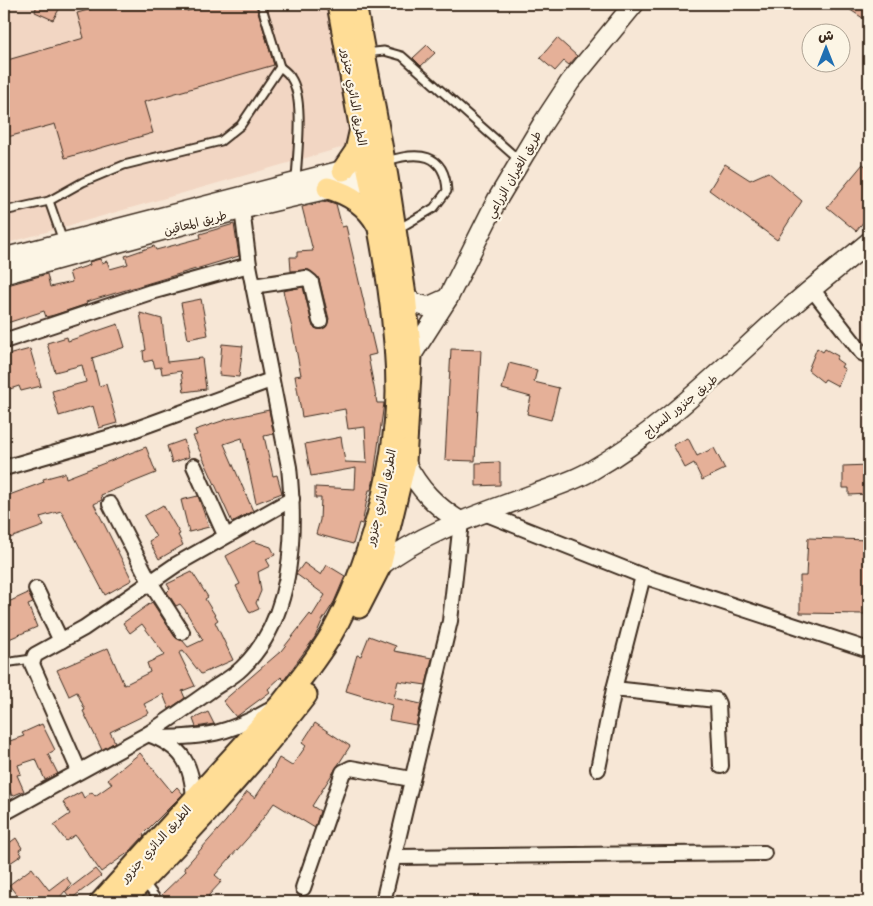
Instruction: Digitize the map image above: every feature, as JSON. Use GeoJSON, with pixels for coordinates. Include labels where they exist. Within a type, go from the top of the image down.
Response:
{"type":"FeatureCollection","features":[{"type":"Feature","properties":{"kind":"main road","name":"الطريق الدائري جنزور"},"geometry":{"type":"LineString","coordinates":[[338,4],[361,128],[377,171]]}},
{"type":"Feature","properties":{"kind":"main road","name":"الطريق الدائري جنزور"},"geometry":{"type":"LineString","coordinates":[[122,902],[273,737],[314,685],[340,644],[380,566],[405,462],[411,356],[404,295],[387,229],[377,171],[365,53],[356,4]]}},
{"type":"Feature","properties":{"kind":"main road"},"geometry":{"type":"LineString","coordinates":[[343,170],[356,151],[361,128]]}},
{"type":"Feature","properties":{"kind":"main road"},"geometry":{"type":"LineString","coordinates":[[328,188],[339,191],[359,202],[387,229]]}},
{"type":"Feature","properties":{"kind":"main road","name":"الطريق الدائري جنزور"},"geometry":{"type":"LineString","coordinates":[[101,902],[282,703],[331,635],[363,564],[391,454],[397,393],[387,229]]}},
{"type":"Feature","properties":{"kind":"street","name":"طريق الغيران الزراعي"},"geometry":{"type":"LineString","coordinates":[[411,356],[448,298],[497,200],[520,160],[570,82],[634,4]]}},
{"type":"Feature","properties":{"kind":"street","name":"طريق المعاقين"},"geometry":{"type":"LineString","coordinates":[[4,258],[63,241],[343,170],[377,171]]}},
{"type":"Feature","properties":{"kind":"street","name":"طريق المعاقين"},"geometry":{"type":"LineString","coordinates":[[4,274],[242,209],[328,188],[377,171]]}},
{"type":"Feature","properties":{"kind":"street"},"geometry":{"type":"LineString","coordinates":[[4,813],[79,771],[154,736],[242,668],[268,635],[277,615],[287,575],[292,499],[289,467],[249,265],[242,209]]}},
{"type":"Feature","properties":{"kind":"street","name":"طريق جنزور السراج"},"geometry":{"type":"LineString","coordinates":[[380,566],[419,539],[587,473],[613,458],[681,407],[812,289],[869,242]]}},
{"type":"Feature","properties":{"kind":"street"},"geometry":{"type":"LineString","coordinates":[[4,341],[151,292],[249,265]]}},
{"type":"Feature","properties":{"kind":"street"},"geometry":{"type":"LineString","coordinates":[[253,286],[306,278],[311,282],[320,320]]}},
{"type":"Feature","properties":{"kind":"street"},"geometry":{"type":"LineString","coordinates":[[812,289],[862,354],[869,356]]}},
{"type":"Feature","properties":{"kind":"street"},"geometry":{"type":"LineString","coordinates":[[404,295],[414,303],[428,307],[448,298]]}},
{"type":"Feature","properties":{"kind":"street"},"geometry":{"type":"LineString","coordinates":[[4,468],[128,432],[271,380]]}},
{"type":"Feature","properties":{"kind":"street"},"geometry":{"type":"LineString","coordinates":[[383,902],[450,621],[461,522],[443,511],[427,497],[414,480],[405,462]]}},
{"type":"Feature","properties":{"kind":"street"},"geometry":{"type":"LineString","coordinates":[[194,466],[225,535]]}},
{"type":"Feature","properties":{"kind":"street"},"geometry":{"type":"LineString","coordinates":[[79,771],[32,664],[32,659],[84,628],[150,582],[225,535],[292,499]]}},
{"type":"Feature","properties":{"kind":"street"},"geometry":{"type":"LineString","coordinates":[[110,504],[150,582],[182,632]]}},
{"type":"Feature","properties":{"kind":"street"},"geometry":{"type":"LineString","coordinates":[[484,513],[642,576],[869,650]]}},
{"type":"Feature","properties":{"kind":"street"},"geometry":{"type":"LineString","coordinates":[[598,769],[614,689],[642,576]]}},
{"type":"Feature","properties":{"kind":"street"},"geometry":{"type":"LineString","coordinates":[[36,589],[61,641]]}},
{"type":"Feature","properties":{"kind":"street"},"geometry":{"type":"LineString","coordinates":[[614,689],[716,700],[718,704],[721,766]]}},
{"type":"Feature","properties":{"kind":"street"},"geometry":{"type":"LineString","coordinates":[[154,736],[202,737],[223,733],[252,720],[282,703]]}},
{"type":"Feature","properties":{"kind":"street"},"geometry":{"type":"LineString","coordinates":[[154,736],[179,753],[187,763],[192,776],[194,799]]}},
{"type":"Feature","properties":{"kind":"street"},"geometry":{"type":"LineString","coordinates":[[303,888],[343,772],[351,768],[412,779]]}},
{"type":"Feature","properties":{"kind":"street"},"geometry":{"type":"LineString","coordinates":[[394,857],[764,853]]}},
{"type":"Feature","properties":{"kind":"lane"},"geometry":{"type":"LineString","coordinates":[[261,4],[280,67],[291,77],[296,87],[299,123],[296,182]]}},
{"type":"Feature","properties":{"kind":"lane"},"geometry":{"type":"LineString","coordinates":[[365,53],[384,51],[402,56],[520,160]]}},
{"type":"Feature","properties":{"kind":"lane"},"geometry":{"type":"LineString","coordinates":[[4,211],[49,201],[83,182],[124,165],[220,141],[241,125],[280,67]]}},
{"type":"Feature","properties":{"kind":"lane"},"geometry":{"type":"LineString","coordinates":[[377,171],[400,157],[424,157],[437,162],[446,176],[447,191],[434,208],[387,229]]}},
{"type":"Feature","properties":{"kind":"lane"},"geometry":{"type":"LineString","coordinates":[[49,201],[63,241]]}},
{"type":"Feature","properties":{"kind":"lane"},"geometry":{"type":"LineString","coordinates":[[4,215],[4,224]]}},
{"type":"Feature","properties":{"kind":"lane"},"geometry":{"type":"LineString","coordinates":[[4,663],[32,659]]}},
{"type":"Feature","properties":{"kind":"lane"},"geometry":{"type":"LineString","coordinates":[[143,881],[160,902]]}},
{"type":"Feature","properties":{"kind":"shaded area"},"geometry":{"type":"Polygon","coordinates":[[[4,4],[330,4],[351,145],[4,244],[4,4]]]}},
{"type":"Feature","properties":{"kind":"building"},"geometry":{"type":"Polygon","coordinates":[[[37,4],[62,4],[53,20],[35,12],[37,4]]]}},
{"type":"Feature","properties":{"kind":"building"},"geometry":{"type":"Polygon","coordinates":[[[110,4],[187,4],[187,11],[213,4],[256,4],[274,65],[144,102],[153,133],[65,158],[55,124],[4,138],[4,61],[84,38],[77,13],[110,4]]]}},
{"type":"Feature","properties":{"kind":"building"},"geometry":{"type":"Polygon","coordinates":[[[841,4],[869,4],[869,22],[841,4]]]}},
{"type":"Feature","properties":{"kind":"building"},"geometry":{"type":"Polygon","coordinates":[[[557,38],[577,56],[569,65],[564,61],[555,71],[540,58],[557,38]]]}},
{"type":"Feature","properties":{"kind":"building"},"geometry":{"type":"Polygon","coordinates":[[[427,45],[435,53],[421,66],[413,58],[427,45]]]}},
{"type":"Feature","properties":{"kind":"building"},"geometry":{"type":"Polygon","coordinates":[[[725,164],[750,180],[768,172],[802,201],[777,240],[709,190],[725,164]]]}},
{"type":"Feature","properties":{"kind":"building"},"geometry":{"type":"Polygon","coordinates":[[[863,164],[869,169],[869,215],[856,231],[827,207],[863,164]]]}},
{"type":"Feature","properties":{"kind":"building"},"geometry":{"type":"Polygon","coordinates":[[[327,201],[336,204],[342,227],[346,226],[376,354],[368,356],[377,403],[384,403],[373,483],[371,490],[369,490],[362,524],[359,523],[353,544],[316,534],[320,520],[321,498],[315,498],[315,487],[355,489],[356,468],[311,476],[305,444],[341,437],[345,462],[367,463],[365,427],[348,429],[345,409],[302,417],[295,376],[301,375],[283,291],[303,287],[313,327],[318,329],[326,327],[329,319],[319,279],[309,270],[291,271],[290,257],[297,257],[297,252],[313,251],[302,207],[327,201]]]}},
{"type":"Feature","properties":{"kind":"building"},"geometry":{"type":"Polygon","coordinates":[[[234,224],[239,256],[86,302],[87,304],[54,315],[46,317],[44,311],[4,324],[4,286],[47,274],[50,287],[72,282],[69,272],[90,265],[89,262],[100,259],[102,263],[107,261],[110,269],[128,264],[125,256],[154,246],[156,250],[201,238],[200,234],[234,224]]]}},
{"type":"Feature","properties":{"kind":"building"},"geometry":{"type":"Polygon","coordinates":[[[201,299],[208,335],[188,339],[181,303],[201,299]]]}},
{"type":"Feature","properties":{"kind":"building"},"geometry":{"type":"Polygon","coordinates":[[[140,313],[162,319],[167,362],[202,358],[206,389],[184,392],[181,371],[162,374],[161,367],[155,368],[153,360],[144,362],[143,351],[146,350],[140,313]]]}},
{"type":"Feature","properties":{"kind":"building"},"geometry":{"type":"Polygon","coordinates":[[[118,324],[125,347],[92,358],[99,386],[106,384],[117,423],[99,428],[93,406],[59,416],[52,391],[86,382],[82,365],[55,372],[47,343],[67,337],[68,341],[118,324]]]}},
{"type":"Feature","properties":{"kind":"building"},"geometry":{"type":"Polygon","coordinates":[[[222,344],[243,346],[239,377],[219,375],[222,344]]]}},
{"type":"Feature","properties":{"kind":"building"},"geometry":{"type":"Polygon","coordinates":[[[817,348],[823,352],[825,349],[838,356],[836,359],[843,364],[841,367],[845,369],[838,386],[825,379],[823,382],[808,370],[817,348]]]}},
{"type":"Feature","properties":{"kind":"building"},"geometry":{"type":"Polygon","coordinates":[[[30,349],[41,386],[21,391],[19,386],[4,391],[4,356],[30,349]]]}},
{"type":"Feature","properties":{"kind":"building"},"geometry":{"type":"Polygon","coordinates":[[[451,349],[481,350],[475,461],[445,460],[451,349]]]}},
{"type":"Feature","properties":{"kind":"building"},"geometry":{"type":"Polygon","coordinates":[[[509,363],[537,370],[534,382],[559,388],[551,420],[527,414],[531,397],[502,389],[509,363]]]}},
{"type":"Feature","properties":{"kind":"building"},"geometry":{"type":"Polygon","coordinates":[[[269,410],[274,434],[264,436],[273,476],[277,475],[282,493],[256,503],[242,438],[224,444],[253,511],[232,522],[193,436],[197,435],[195,430],[228,419],[269,410]]]}},
{"type":"Feature","properties":{"kind":"building"},"geometry":{"type":"Polygon","coordinates":[[[688,438],[697,456],[714,448],[725,469],[702,480],[694,463],[685,468],[673,445],[688,438]]]}},
{"type":"Feature","properties":{"kind":"building"},"geometry":{"type":"Polygon","coordinates":[[[184,440],[189,457],[172,463],[167,446],[184,440]]]}},
{"type":"Feature","properties":{"kind":"building"},"geometry":{"type":"Polygon","coordinates":[[[146,447],[156,473],[101,495],[102,500],[94,504],[132,580],[105,595],[61,511],[40,517],[44,526],[10,538],[4,521],[4,497],[44,482],[43,479],[65,473],[66,478],[146,447]]]}},
{"type":"Feature","properties":{"kind":"building"},"geometry":{"type":"Polygon","coordinates":[[[500,462],[500,485],[476,486],[476,463],[500,462]]]}},
{"type":"Feature","properties":{"kind":"building"},"geometry":{"type":"Polygon","coordinates":[[[869,465],[869,494],[849,495],[849,488],[843,488],[843,466],[869,465]]]}},
{"type":"Feature","properties":{"kind":"building"},"geometry":{"type":"Polygon","coordinates":[[[198,496],[209,527],[189,532],[181,500],[198,496]]]}},
{"type":"Feature","properties":{"kind":"building"},"geometry":{"type":"Polygon","coordinates":[[[163,505],[180,534],[178,535],[183,545],[159,559],[149,541],[156,537],[144,516],[163,505]]]}},
{"type":"Feature","properties":{"kind":"building"},"geometry":{"type":"Polygon","coordinates":[[[808,538],[869,540],[869,583],[865,583],[865,614],[800,613],[800,576],[806,576],[808,538]]]}},
{"type":"Feature","properties":{"kind":"building"},"geometry":{"type":"Polygon","coordinates":[[[253,541],[271,547],[275,555],[266,559],[270,566],[258,572],[261,591],[256,603],[259,609],[250,613],[236,586],[240,584],[226,556],[253,541]]]}},
{"type":"Feature","properties":{"kind":"building"},"geometry":{"type":"Polygon","coordinates":[[[304,563],[321,575],[327,565],[345,576],[334,602],[315,637],[284,680],[281,677],[268,689],[270,692],[236,717],[223,701],[281,651],[310,614],[312,616],[325,595],[296,574],[304,563]]]}},
{"type":"Feature","properties":{"kind":"building"},"geometry":{"type":"Polygon","coordinates":[[[192,572],[208,597],[205,599],[218,620],[215,622],[233,660],[201,674],[183,651],[179,653],[195,686],[182,691],[185,698],[169,709],[163,694],[144,704],[149,713],[110,732],[115,742],[102,750],[83,711],[85,710],[77,692],[69,696],[57,670],[108,648],[124,685],[150,672],[147,663],[165,655],[142,624],[130,633],[123,623],[152,602],[175,637],[183,641],[188,647],[203,640],[185,610],[180,604],[176,606],[167,592],[170,589],[167,584],[192,572]]]}},
{"type":"Feature","properties":{"kind":"building"},"geometry":{"type":"Polygon","coordinates":[[[28,593],[33,603],[28,605],[37,627],[9,639],[4,628],[4,604],[28,593]]]}},
{"type":"Feature","properties":{"kind":"building"},"geometry":{"type":"Polygon","coordinates":[[[369,636],[396,646],[394,651],[432,658],[426,685],[398,681],[394,698],[421,704],[416,725],[389,720],[392,705],[346,691],[357,655],[361,656],[369,636]]]}},
{"type":"Feature","properties":{"kind":"building"},"geometry":{"type":"Polygon","coordinates":[[[208,712],[214,724],[196,727],[193,719],[208,712]]]}},
{"type":"Feature","properties":{"kind":"building"},"geometry":{"type":"Polygon","coordinates":[[[315,723],[350,746],[312,806],[320,811],[315,828],[274,803],[253,832],[215,875],[222,881],[208,896],[214,902],[169,902],[162,894],[186,871],[184,868],[226,821],[247,792],[255,798],[279,758],[292,766],[306,746],[302,743],[315,723]]]}},
{"type":"Feature","properties":{"kind":"building"},"geometry":{"type":"Polygon","coordinates":[[[42,724],[55,750],[48,754],[58,774],[45,780],[36,759],[18,765],[21,774],[17,775],[24,791],[12,796],[4,774],[4,743],[24,736],[22,733],[42,724]]]}},
{"type":"Feature","properties":{"kind":"building"},"geometry":{"type":"Polygon","coordinates":[[[140,753],[172,792],[177,787],[183,794],[143,834],[144,836],[129,852],[101,872],[75,835],[66,841],[54,825],[70,814],[63,802],[81,792],[84,798],[92,792],[95,796],[112,784],[108,779],[140,753]]]}},
{"type":"Feature","properties":{"kind":"building"},"geometry":{"type":"Polygon","coordinates":[[[16,838],[22,848],[19,850],[22,855],[4,867],[4,847],[16,838]]]}},
{"type":"Feature","properties":{"kind":"building"},"geometry":{"type":"Polygon","coordinates":[[[32,868],[49,890],[66,877],[71,884],[66,891],[95,869],[101,876],[71,899],[65,891],[56,902],[22,902],[9,885],[32,868]]]}}]}
